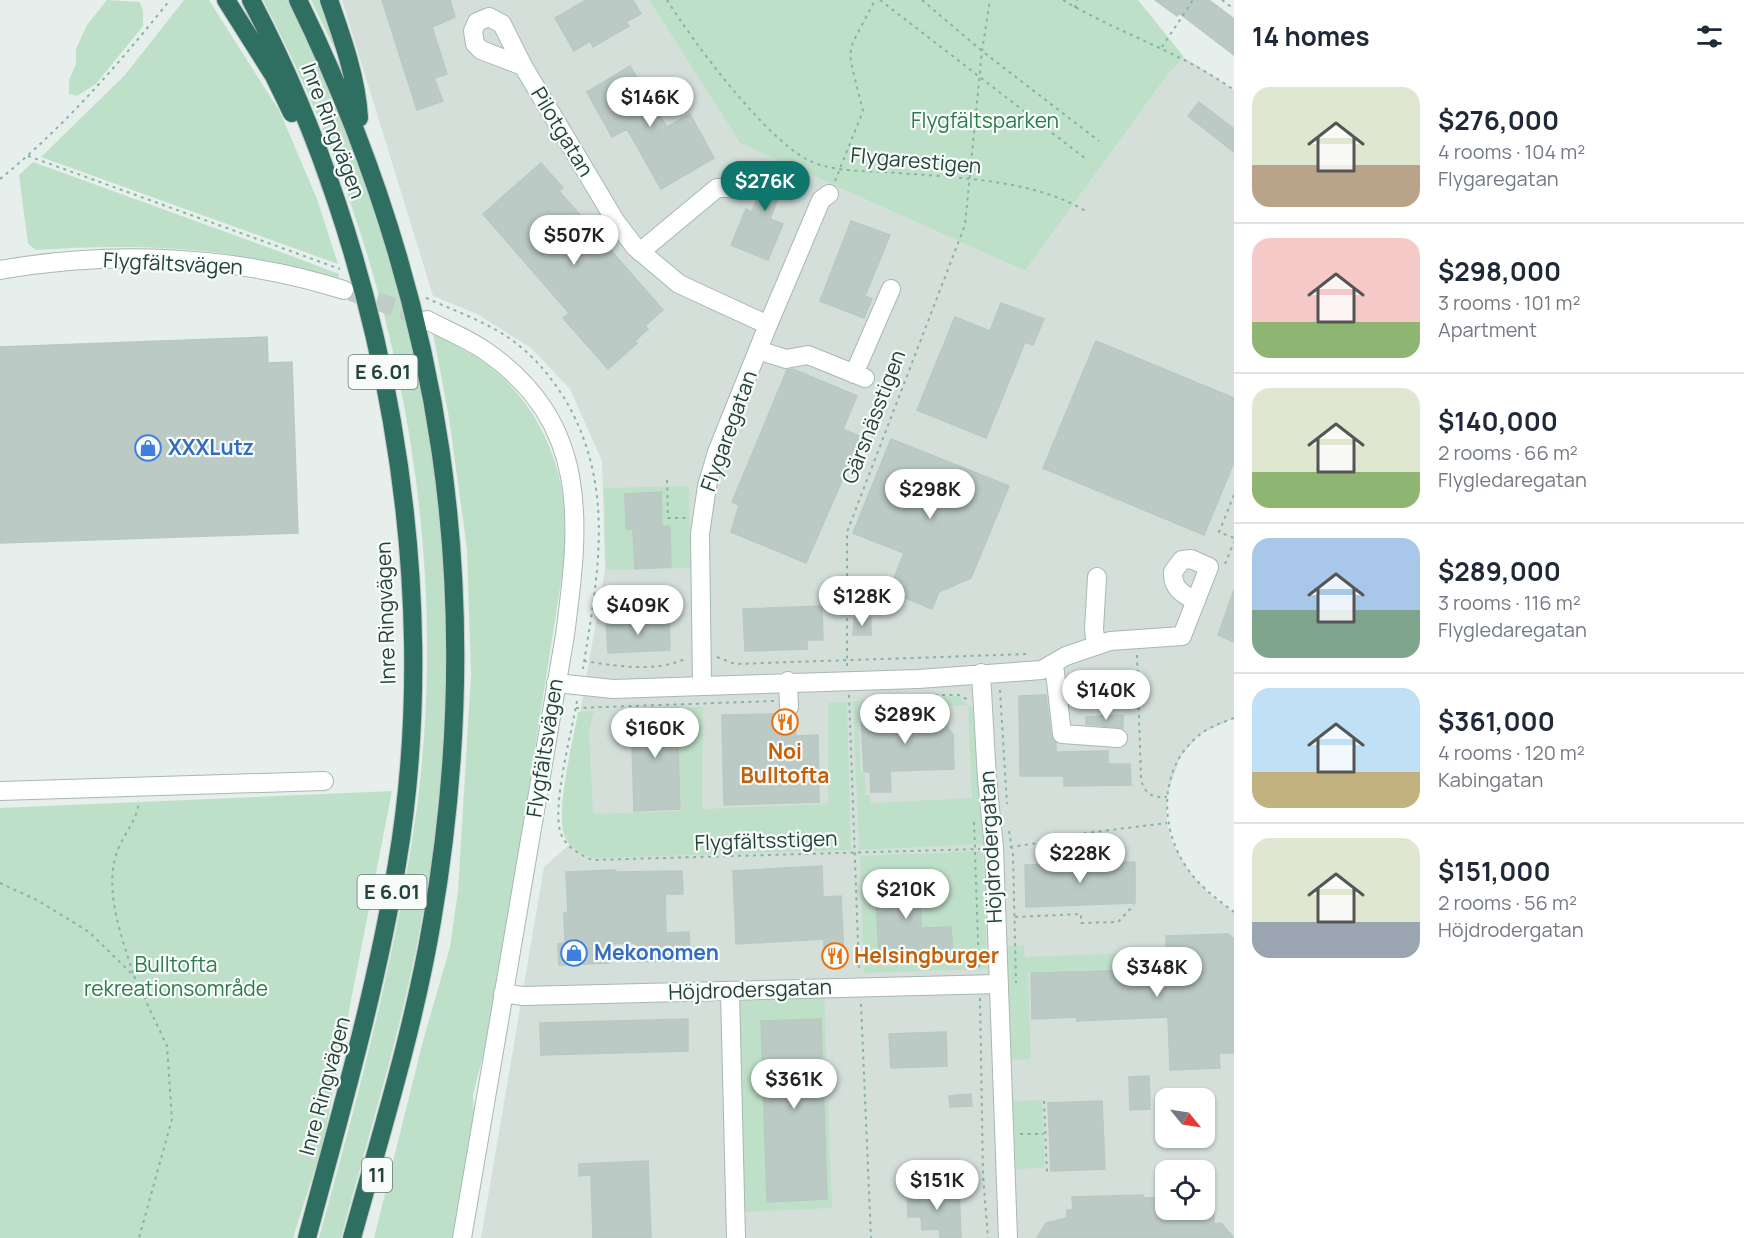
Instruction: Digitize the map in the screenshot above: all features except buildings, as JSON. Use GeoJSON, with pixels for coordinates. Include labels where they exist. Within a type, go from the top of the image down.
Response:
{"type":"FeatureCollection","features":[{"type":"Feature","properties":{"kind":"highway"},"geometry":{"type":"LineString","coordinates":[[226,0],[284,96],[323,189],[340,210]]}},
{"type":"Feature","properties":{"kind":"highway","name":"Inre Ringvägen"},"geometry":{"type":"LineString","coordinates":[[251,0],[305,112],[340,210],[369,313],[392,425],[411,599],[412,735],[398,861],[373,993],[307,1238]]}},
{"type":"Feature","properties":{"kind":"highway","name":"Inre Ringvägen"},"geometry":{"type":"LineString","coordinates":[[298,0],[348,106],[403,270],[433,394],[449,508],[457,623],[455,732],[432,922],[387,1111],[352,1238]]}},
{"type":"Feature","properties":{"kind":"highway"},"geometry":{"type":"LineString","coordinates":[[329,0],[358,102],[359,141]]}},
{"type":"Feature","properties":{"kind":"highway","name":"11"},"geometry":{"type":"LineString","coordinates":[[365,1238],[387,1111]]}},
{"type":"Feature","properties":{"kind":"street","name":"Pilotgatan"},"geometry":{"type":"LineString","coordinates":[[523,66],[616,222],[640,252],[679,284],[768,325]]}},
{"type":"Feature","properties":{"kind":"street"},"geometry":{"type":"LineString","coordinates":[[640,252],[717,188],[731,188]]}},
{"type":"Feature","properties":{"kind":"street","name":"Flygaregatan"},"geometry":{"type":"LineString","coordinates":[[702,685],[701,517],[717,452],[821,200],[829,194]]}},
{"type":"Feature","properties":{"kind":"street","name":"Flygfältsvägen"},"geometry":{"type":"LineString","coordinates":[[0,270],[97,259],[222,263],[276,272],[344,290]]}},
{"type":"Feature","properties":{"kind":"street"},"geometry":{"type":"LineString","coordinates":[[758,350],[786,359],[808,355],[859,376],[891,288]]}},
{"type":"Feature","properties":{"kind":"street","name":"Flygfältsvägen"},"geometry":{"type":"LineString","coordinates":[[427,320],[483,350],[516,376],[547,416],[565,452],[573,483],[576,519],[575,560],[556,683],[462,1238]]}},
{"type":"Feature","properties":{"kind":"street"},"geometry":{"type":"LineString","coordinates":[[1096,646],[1094,629],[1097,577]]}},
{"type":"Feature","properties":{"kind":"street"},"geometry":{"type":"LineString","coordinates":[[556,683],[613,689],[788,681],[848,689],[981,673],[1042,670],[1110,641],[1182,636],[1196,601]]}},
{"type":"Feature","properties":{"kind":"street"},"geometry":{"type":"LineString","coordinates":[[1052,664],[1057,683],[1062,734],[1118,738]]}},
{"type":"Feature","properties":{"kind":"street","name":"Höjdrodergatan"},"geometry":{"type":"LineString","coordinates":[[981,673],[987,779],[994,848],[989,984],[1008,1238]]}},
{"type":"Feature","properties":{"kind":"street"},"geometry":{"type":"LineString","coordinates":[[788,681],[788,704]]}},
{"type":"Feature","properties":{"kind":"street"},"geometry":{"type":"LineString","coordinates":[[0,791],[324,781]]}},
{"type":"Feature","properties":{"kind":"street","name":"Höjdrodersgatan"},"geometry":{"type":"LineString","coordinates":[[503,993],[523,996],[989,984]]}},
{"type":"Feature","properties":{"kind":"street"},"geometry":{"type":"LineString","coordinates":[[730,992],[736,1238]]}},
{"type":"Feature","properties":{"kind":"path"},"geometry":{"type":"LineString","coordinates":[[0,179],[28,156],[120,62],[170,0]]}},
{"type":"Feature","properties":{"kind":"path","name":"Flygarestigen"},"geometry":{"type":"LineString","coordinates":[[667,0],[682,23],[759,119],[786,146],[809,160],[840,169],[969,179],[1056,195],[1087,212]]}},
{"type":"Feature","properties":{"kind":"path"},"geometry":{"type":"LineString","coordinates":[[829,194],[862,111],[850,56],[853,42],[875,0]]}},
{"type":"Feature","properties":{"kind":"path"},"geometry":{"type":"LineString","coordinates":[[880,0],[1086,159]]}},
{"type":"Feature","properties":{"kind":"path"},"geometry":{"type":"LineString","coordinates":[[922,0],[982,51],[1099,141]]}},
{"type":"Feature","properties":{"kind":"path","name":"Gärsnässtigen"},"geometry":{"type":"LineString","coordinates":[[856,852],[846,659],[847,531],[965,225],[982,51],[990,0]]}},
{"type":"Feature","properties":{"kind":"path"},"geometry":{"type":"LineString","coordinates":[[1063,0],[1075,8],[1184,57],[1234,89]]}},
{"type":"Feature","properties":{"kind":"path"},"geometry":{"type":"LineString","coordinates":[[1075,8],[1077,0]]}},
{"type":"Feature","properties":{"kind":"path"},"geometry":{"type":"LineString","coordinates":[[1161,48],[1193,0]]}},
{"type":"Feature","properties":{"kind":"path"},"geometry":{"type":"LineString","coordinates":[[1222,0],[1234,9]]}},
{"type":"Feature","properties":{"kind":"path"},"geometry":{"type":"LineString","coordinates":[[28,156],[340,269]]}},
{"type":"Feature","properties":{"kind":"path"},"geometry":{"type":"LineString","coordinates":[[667,480],[668,518],[701,517]]}},
{"type":"Feature","properties":{"kind":"path"},"geometry":{"type":"LineString","coordinates":[[1234,495],[1219,532],[1234,538]]}},
{"type":"Feature","properties":{"kind":"path"},"geometry":{"type":"LineString","coordinates":[[1137,649],[1142,786],[1151,795],[1167,797]]}},
{"type":"Feature","properties":{"kind":"path"},"geometry":{"type":"LineString","coordinates":[[584,661],[625,667],[674,664],[702,651],[735,664],[1028,654]]}},
{"type":"Feature","properties":{"kind":"path","name":"Flygfältsstigen"},"geometry":{"type":"LineString","coordinates":[[580,685],[558,819],[564,840],[583,856],[603,861],[856,852],[871,1238]]}},
{"type":"Feature","properties":{"kind":"path"},"geometry":{"type":"LineString","coordinates":[[839,698],[848,689],[857,698]]}},
{"type":"Feature","properties":{"kind":"path"},"geometry":{"type":"LineString","coordinates":[[885,696],[900,710],[913,708],[923,695]]}},
{"type":"Feature","properties":{"kind":"path"},"geometry":{"type":"LineString","coordinates":[[913,696],[959,695],[970,704]]}},
{"type":"Feature","properties":{"kind":"path"},"geometry":{"type":"LineString","coordinates":[[874,697],[895,696]]}},
{"type":"Feature","properties":{"kind":"path"},"geometry":{"type":"LineString","coordinates":[[576,708],[788,704]]}},
{"type":"Feature","properties":{"kind":"path"},"geometry":{"type":"LineString","coordinates":[[1234,718],[1199,735],[1186,748],[1173,771],[1167,797],[1167,823],[1172,842],[1188,870],[1206,891],[1234,912]]}},
{"type":"Feature","properties":{"kind":"path"},"geometry":{"type":"LineString","coordinates":[[140,1238],[172,1119],[167,1046],[134,976],[121,934],[112,886],[118,848],[136,819],[141,785]]}},
{"type":"Feature","properties":{"kind":"path"},"geometry":{"type":"LineString","coordinates":[[974,819],[989,984],[982,1174],[988,1238]]}},
{"type":"Feature","properties":{"kind":"path"},"geometry":{"type":"LineString","coordinates":[[856,852],[994,848],[1167,823]]}},
{"type":"Feature","properties":{"kind":"path"},"geometry":{"type":"LineString","coordinates":[[0,883],[37,900],[89,932],[134,976]]}},
{"type":"Feature","properties":{"kind":"path"},"geometry":{"type":"LineString","coordinates":[[1015,917],[1081,914],[1081,923],[1118,922],[1134,905]]}},
{"type":"Feature","properties":{"kind":"path"},"geometry":{"type":"LineString","coordinates":[[1044,1101],[1047,1174]]}},
{"type":"Feature","properties":{"kind":"path"},"geometry":{"type":"LineString","coordinates":[[1017,1134],[1046,1134]]}},
{"type":"Feature","properties":{"kind":"path"},"geometry":{"type":"LineString","coordinates":[[982,1174],[991,1174]]}},
{"type":"Feature","properties":{"kind":"shaded area"},"geometry":{"type":"Polygon","coordinates":[[[342,0],[649,0],[740,143],[1025,271],[1166,77],[1184,57],[1234,90],[1234,718],[1199,735],[1180,757],[1167,796],[1167,823],[1172,842],[1188,870],[1206,891],[1234,913],[1234,1238],[481,1238],[544,867],[569,845],[564,804],[605,570],[602,461],[570,389],[531,348],[477,314],[433,296],[342,0]]]}},
{"type":"Feature","properties":{"kind":"green space"},"geometry":{"type":"Polygon","coordinates":[[[107,0],[140,2],[143,11],[143,26],[96,84],[77,96],[69,94],[69,80],[76,64],[76,49],[87,25],[107,0]]]}},
{"type":"Feature","properties":{"kind":"green space"},"geometry":{"type":"Polygon","coordinates":[[[184,0],[209,0],[280,112],[317,199],[338,264],[41,157],[125,75],[184,0]]]}},
{"type":"Feature","properties":{"kind":"green space"},"geometry":{"type":"Polygon","coordinates":[[[263,0],[287,0],[293,11],[344,120],[378,217],[405,315],[426,414],[439,514],[445,614],[445,715],[437,816],[422,918],[405,999],[341,1238],[319,1238],[375,1024],[409,862],[417,807],[426,703],[426,599],[418,495],[402,392],[377,290],[346,190],[308,93],[263,0]]]}},
{"type":"Feature","properties":{"kind":"green space"},"geometry":{"type":"Polygon","coordinates":[[[311,0],[322,0],[343,66],[311,0]]]}},
{"type":"Feature","properties":{"kind":"green space","name":"Flygfältsparken"},"geometry":{"type":"Polygon","coordinates":[[[649,0],[1138,0],[1184,57],[1166,77],[1025,271],[740,143],[649,0]]]}},
{"type":"Feature","properties":{"kind":"green space"},"geometry":{"type":"Polygon","coordinates":[[[33,162],[297,258],[339,274],[338,278],[261,260],[205,251],[121,247],[36,250],[28,244],[19,175],[33,162]]]}},
{"type":"Feature","properties":{"kind":"green space"},"geometry":{"type":"Polygon","coordinates":[[[433,333],[485,363],[506,381],[538,423],[558,471],[566,523],[566,550],[519,851],[484,1052],[473,1095],[474,1120],[453,1238],[374,1238],[423,1041],[450,947],[458,891],[471,676],[467,549],[449,418],[433,333]]]}},
{"type":"Feature","properties":{"kind":"green space"},"geometry":{"type":"Polygon","coordinates":[[[689,486],[691,568],[606,570],[604,488],[689,486]]]}},
{"type":"Feature","properties":{"kind":"green space"},"geometry":{"type":"Polygon","coordinates":[[[959,696],[967,705],[858,711],[861,774],[865,774],[866,795],[870,795],[871,803],[972,798],[968,707],[978,706],[984,844],[859,850],[853,701],[959,696]]]}},
{"type":"Feature","properties":{"kind":"green space"},"geometry":{"type":"Polygon","coordinates":[[[847,702],[851,850],[594,858],[579,852],[567,841],[563,831],[563,798],[578,712],[594,711],[589,731],[593,814],[681,811],[678,708],[703,707],[702,809],[828,804],[828,703],[847,702]]]}},
{"type":"Feature","properties":{"kind":"green space","name":"Bulltofta rekreationsområde"},"geometry":{"type":"Polygon","coordinates":[[[392,791],[323,1144],[293,1238],[0,1238],[0,808],[392,791]]]}},
{"type":"Feature","properties":{"kind":"green space"},"geometry":{"type":"Polygon","coordinates":[[[983,851],[987,969],[864,973],[860,856],[983,851]]]}},
{"type":"Feature","properties":{"kind":"green space"},"geometry":{"type":"Polygon","coordinates":[[[1024,945],[1025,957],[1164,952],[1164,967],[1028,972],[1031,1059],[1010,1060],[1007,946],[1024,945]]]}},
{"type":"Feature","properties":{"kind":"green space"},"geometry":{"type":"Polygon","coordinates":[[[824,992],[832,1208],[739,1212],[733,995],[824,992]]]}},
{"type":"Feature","properties":{"kind":"green space"},"geometry":{"type":"Polygon","coordinates":[[[1042,1100],[1045,1168],[1016,1169],[1013,1101],[1042,1100]]]}},
{"type":"Feature","properties":{"kind":"tunnel"},"geometry":{"type":"LineString","coordinates":[[351,292],[424,318]]}},
{"type":"Feature","properties":{"kind":"place","name":"XXXLutz"},"geometry":{"type":"Point","coordinates":[148,448]}},
{"type":"Feature","properties":{"kind":"place","name":"Noi Bulltofta"},"geometry":{"type":"Point","coordinates":[785,722]}},
{"type":"Feature","properties":{"kind":"place","name":"Mekonomen"},"geometry":{"type":"Point","coordinates":[574,953]}},
{"type":"Feature","properties":{"kind":"place","name":"Helsingburger"},"geometry":{"type":"Point","coordinates":[835,956]}}]}
